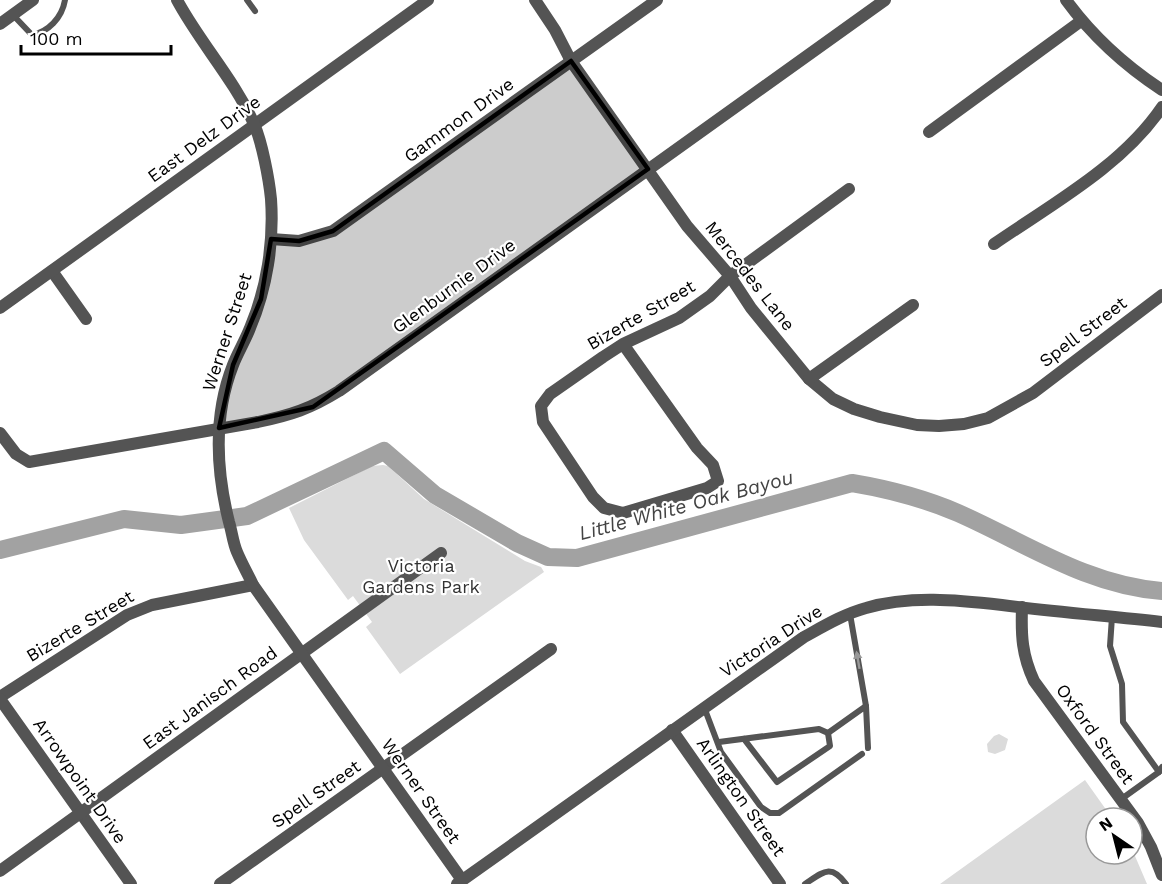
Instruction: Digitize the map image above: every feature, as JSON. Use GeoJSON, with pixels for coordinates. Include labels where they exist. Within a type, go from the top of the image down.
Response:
{"type":"FeatureCollection","features":[{"type":"Feature","properties":{"kind":"street"},"geometry":{"type":"LineString","coordinates":[[0,24],[33,0]]}},
{"type":"Feature","properties":{"kind":"street","name":"Werner Street"},"geometry":{"type":"LineString","coordinates":[[177,0],[195,31],[230,80],[255,125],[271,199],[271,239],[261,299],[233,365],[223,397],[219,428],[218,452],[225,504],[236,550],[253,585],[384,768],[459,882]]}},
{"type":"Feature","properties":{"kind":"street","name":"East Delz Drive"},"geometry":{"type":"LineString","coordinates":[[0,308],[428,0]]}},
{"type":"Feature","properties":{"kind":"street","name":"Mercedes Lane"},"geometry":{"type":"LineString","coordinates":[[535,0],[555,30],[571,62],[687,226],[730,276],[751,308],[809,378],[833,399],[854,409],[880,417],[917,425],[939,426],[964,424],[988,418],[1021,400]]}},
{"type":"Feature","properties":{"kind":"street","name":"Gammon Drive"},"geometry":{"type":"LineString","coordinates":[[271,239],[299,241],[333,231],[657,0]]}},
{"type":"Feature","properties":{"kind":"street","name":"Glenburnie Drive"},"geometry":{"type":"LineString","coordinates":[[0,433],[16,454],[29,462],[290,415],[313,407],[339,391],[885,0]]}},
{"type":"Feature","properties":{"kind":"street"},"geometry":{"type":"LineString","coordinates":[[1066,0],[1082,21],[1120,60],[1162,90]]}},
{"type":"Feature","properties":{"kind":"street"},"geometry":{"type":"LineString","coordinates":[[929,132],[1082,21]]}},
{"type":"Feature","properties":{"kind":"street"},"geometry":{"type":"LineString","coordinates":[[994,244],[1107,166],[1136,141],[1162,107]]}},
{"type":"Feature","properties":{"kind":"street","name":"Bizerte Street"},"geometry":{"type":"LineString","coordinates":[[623,344],[697,448],[713,465],[718,481],[707,488],[623,513],[604,508],[593,497],[543,422],[541,406],[550,394],[623,344],[679,318],[710,296],[730,276],[849,189]]}},
{"type":"Feature","properties":{"kind":"street"},"geometry":{"type":"LineString","coordinates":[[52,271],[86,319]]}},
{"type":"Feature","properties":{"kind":"street","name":"Spell Street"},"geometry":{"type":"LineString","coordinates":[[1021,400],[1162,296]]}},
{"type":"Feature","properties":{"kind":"street"},"geometry":{"type":"LineString","coordinates":[[809,378],[913,305]]}},
{"type":"Feature","properties":{"kind":"street","name":"East Janisch Road"},"geometry":{"type":"LineString","coordinates":[[0,871],[441,553]]}},
{"type":"Feature","properties":{"kind":"street","name":"Bizerte Street"},"geometry":{"type":"LineString","coordinates":[[0,698],[127,615],[152,605],[253,585]]}},
{"type":"Feature","properties":{"kind":"street","name":"Victoria Drive"},"geometry":{"type":"LineString","coordinates":[[459,882],[804,637],[833,621],[866,608],[917,601],[979,602],[1162,622]]}},
{"type":"Feature","properties":{"kind":"street","name":"Oxford Street"},"geometry":{"type":"LineString","coordinates":[[1022,607],[1021,630],[1025,662],[1034,681],[1142,831],[1162,875]]}},
{"type":"Feature","properties":{"kind":"street","name":"Spell Street"},"geometry":{"type":"LineString","coordinates":[[220,884],[551,649]]}},
{"type":"Feature","properties":{"kind":"street","name":"Arrowpoint Drive"},"geometry":{"type":"LineString","coordinates":[[0,698],[131,884]]}},
{"type":"Feature","properties":{"kind":"street","name":"Arlington Street"},"geometry":{"type":"LineString","coordinates":[[672,730],[780,884]]}},
{"type":"Feature","properties":{"kind":"lane"},"geometry":{"type":"LineString","coordinates":[[13,15],[32,35],[43,33],[58,18],[66,0]]}},
{"type":"Feature","properties":{"kind":"lane"},"geometry":{"type":"LineString","coordinates":[[247,0],[255,11]]}},
{"type":"Feature","properties":{"kind":"lane"},"geometry":{"type":"LineString","coordinates":[[850,614],[866,706],[868,748]]}},
{"type":"Feature","properties":{"kind":"lane"},"geometry":{"type":"LineString","coordinates":[[1112,617],[1110,646],[1122,684],[1124,722],[1160,769],[1120,800]]}},
{"type":"Feature","properties":{"kind":"lane"},"geometry":{"type":"LineString","coordinates":[[704,706],[721,752],[761,807],[770,813],[779,813],[862,754]]}},
{"type":"Feature","properties":{"kind":"lane"},"geometry":{"type":"LineString","coordinates":[[828,733],[866,706]]}},
{"type":"Feature","properties":{"kind":"lane"},"geometry":{"type":"LineString","coordinates":[[718,742],[819,729],[828,733]]}},
{"type":"Feature","properties":{"kind":"lane"},"geometry":{"type":"LineString","coordinates":[[744,739],[777,782],[830,746],[828,733]]}},
{"type":"Feature","properties":{"kind":"lane"},"geometry":{"type":"LineString","coordinates":[[805,884],[824,871],[830,871],[846,884]]}},
{"type":"Feature","properties":{"kind":"highlighted area"},"geometry":{"type":"Polygon","coordinates":[[[571,61],[648,169],[313,407],[219,428],[233,365],[261,299],[271,239],[299,241],[333,231],[571,61]]]}},
{"type":"Feature","properties":{"kind":"green space","name":"Victoria Gardens Park"},"geometry":{"type":"Polygon","coordinates":[[[372,466],[388,466],[424,499],[525,561],[541,567],[544,572],[400,674],[366,627],[372,622],[353,596],[348,600],[304,540],[289,508],[372,466]]]}},
{"type":"Feature","properties":{"kind":"green space"},"geometry":{"type":"Polygon","coordinates":[[[999,734],[1008,739],[1005,750],[995,754],[988,752],[987,744],[999,734]]]}},
{"type":"Feature","properties":{"kind":"green space"},"geometry":{"type":"Polygon","coordinates":[[[1085,780],[1103,806],[1084,806],[1084,866],[1139,866],[1147,884],[940,884],[1085,780]]]}},
{"type":"Feature","properties":{"kind":"waterway","name":"Little White Oak Bayou"},"geometry":{"type":"LineString","coordinates":[[0,550],[124,519],[181,525],[247,516],[384,451],[435,495],[517,543],[548,557],[577,558],[852,483],[905,495],[958,513],[1082,572],[1134,587],[1162,591]]}}]}
